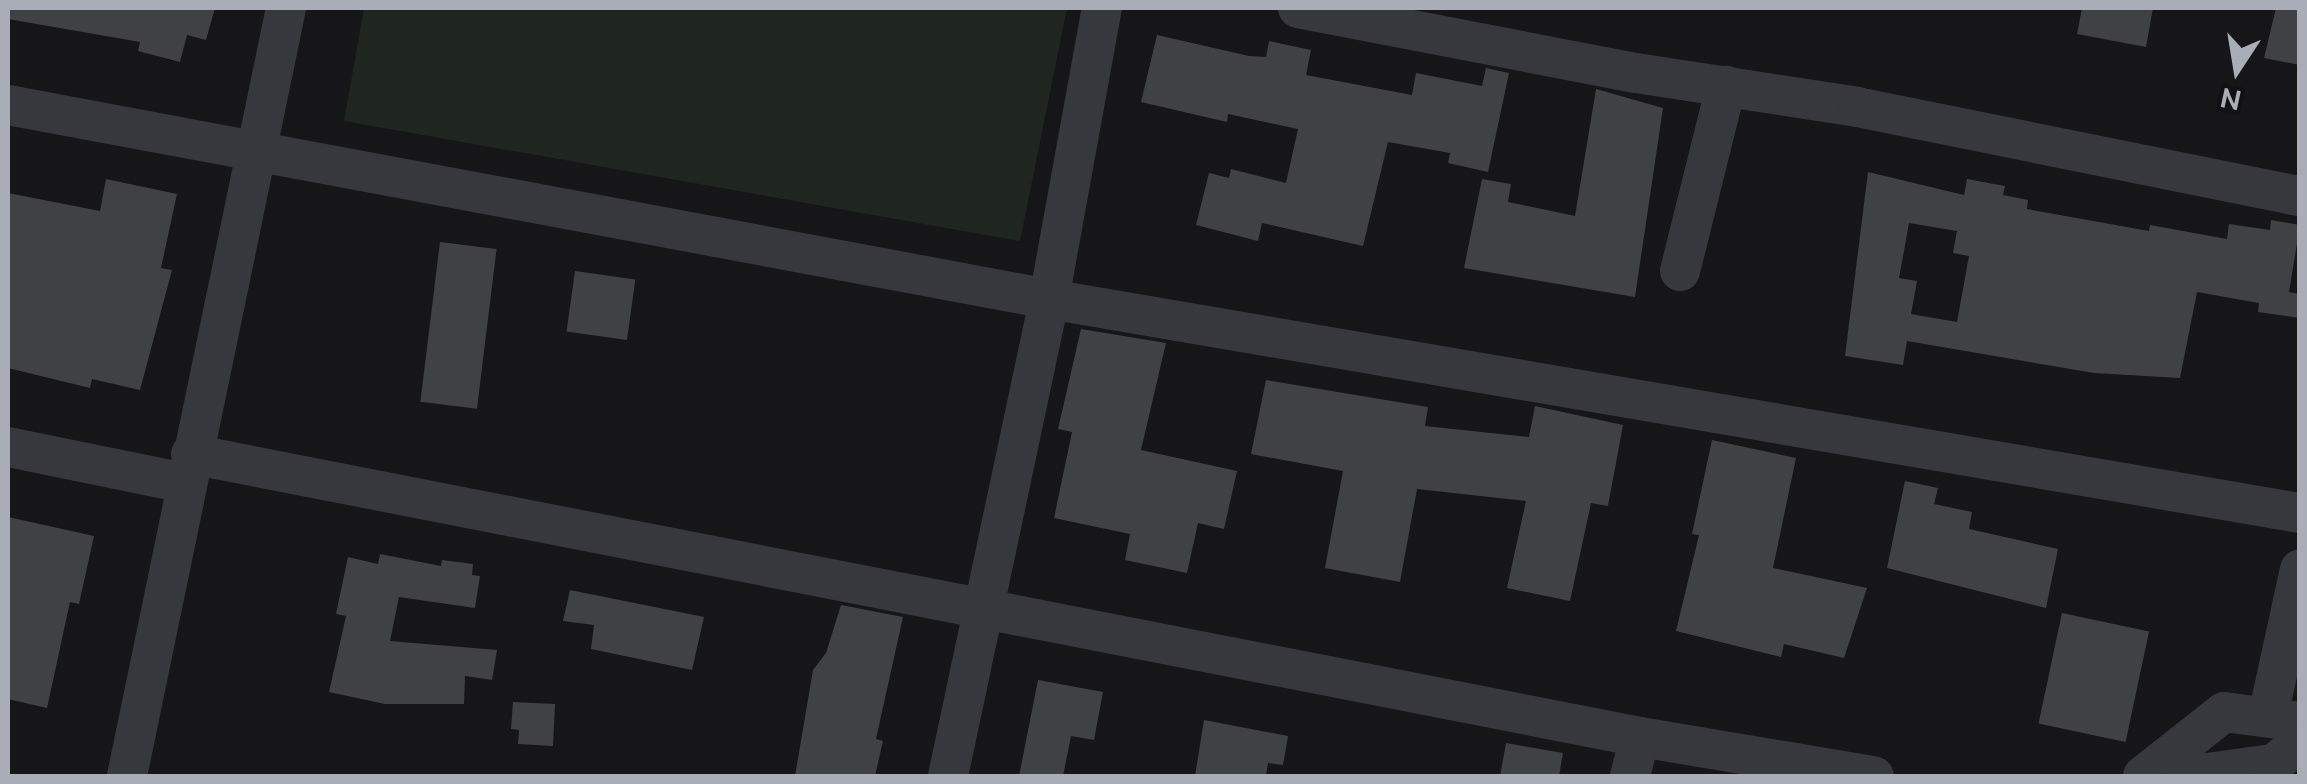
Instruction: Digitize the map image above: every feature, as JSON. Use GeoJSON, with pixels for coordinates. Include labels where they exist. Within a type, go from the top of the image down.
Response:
{"type":"FeatureCollection","features":[{"type":"Feature","properties":{"kind":"street"},"geometry":{"type":"LineString","coordinates":[[127,776],[286,8]]}},
{"type":"Feature","properties":{"kind":"street"},"geometry":{"type":"LineString","coordinates":[[948,776],[1049,299],[1102,8]]}},
{"type":"Feature","properties":{"kind":"street"},"geometry":{"type":"LineString","coordinates":[[1298,8],[2300,196]]}},
{"type":"Feature","properties":{"kind":"street"},"geometry":{"type":"LineString","coordinates":[[1680,271],[1726,86]]}},
{"type":"Feature","properties":{"kind":"street"},"geometry":{"type":"LineString","coordinates":[[8,105],[257,148],[1049,299],[2300,512]]}},
{"type":"Feature","properties":{"kind":"street"},"geometry":{"type":"LineString","coordinates":[[8,446],[188,468],[981,607],[1640,737],[1874,776]]}},
{"type":"Feature","properties":{"kind":"street"},"geometry":{"type":"LineString","coordinates":[[2143,776],[2224,712],[2284,719],[2300,569]]}},
{"type":"Feature","properties":{"kind":"street"},"geometry":{"type":"LineString","coordinates":[[1630,776],[1640,737]]}},
{"type":"Feature","properties":{"kind":"street"},"geometry":{"type":"LineString","coordinates":[[2185,776],[2274,764],[2300,742]]}},
{"type":"Feature","properties":{"kind":"shaded area"},"geometry":{"type":"Polygon","coordinates":[[[364,8],[1067,8],[1020,241],[344,121],[364,8]]]}},
{"type":"Feature","properties":{"kind":"building"},"geometry":{"type":"Polygon","coordinates":[[[8,8],[215,8],[206,40],[187,35],[180,62],[138,51],[140,42],[8,19],[8,8]]]}},
{"type":"Feature","properties":{"kind":"building"},"geometry":{"type":"Polygon","coordinates":[[[2082,8],[2153,8],[2146,47],[2077,34],[2082,8]]]}},
{"type":"Feature","properties":{"kind":"building"},"geometry":{"type":"Polygon","coordinates":[[[2276,8],[2300,8],[2300,65],[2264,58],[2276,8]]]}},
{"type":"Feature","properties":{"kind":"building"},"geometry":{"type":"Polygon","coordinates":[[[1157,35],[1249,56],[1266,57],[1269,41],[1311,50],[1306,75],[1412,95],[1416,73],[1482,86],[1486,68],[1509,73],[1488,172],[1448,163],[1450,153],[1388,142],[1363,246],[1262,223],[1258,241],[1196,225],[1209,173],[1229,178],[1231,169],[1286,183],[1298,129],[1228,114],[1227,122],[1141,102],[1157,35]]]}},
{"type":"Feature","properties":{"kind":"building"},"geometry":{"type":"Polygon","coordinates":[[[1596,89],[1663,108],[1635,297],[1464,268],[1482,179],[1511,184],[1508,202],[1575,216],[1596,89]]]}},
{"type":"Feature","properties":{"kind":"building"},"geometry":{"type":"Polygon","coordinates":[[[1868,172],[1964,195],[1967,179],[2005,186],[2003,195],[2028,200],[2027,209],[2149,231],[2150,225],[2227,239],[2229,224],[2270,230],[2271,220],[2300,225],[2289,292],[2300,294],[2300,318],[2258,312],[2259,303],[2197,292],[2180,378],[2094,373],[1907,341],[1903,365],[1845,356],[1868,172]],[[1909,223],[1899,278],[1917,281],[1911,314],[1957,322],[1969,256],[1953,253],[1957,231],[1909,223]]]}},
{"type":"Feature","properties":{"kind":"building"},"geometry":{"type":"Polygon","coordinates":[[[106,179],[177,194],[161,268],[172,270],[140,390],[92,379],[90,388],[8,368],[8,193],[100,211],[106,179]]]}},
{"type":"Feature","properties":{"kind":"building"},"geometry":{"type":"Polygon","coordinates":[[[440,242],[497,249],[477,409],[420,402],[440,242]]]}},
{"type":"Feature","properties":{"kind":"building"},"geometry":{"type":"Polygon","coordinates":[[[575,271],[635,279],[627,340],[567,331],[575,271]]]}},
{"type":"Feature","properties":{"kind":"building"},"geometry":{"type":"Polygon","coordinates":[[[1081,329],[1166,343],[1141,450],[1237,471],[1224,529],[1198,523],[1187,573],[1125,560],[1130,534],[1054,518],[1072,432],[1058,429],[1081,329]]]}},
{"type":"Feature","properties":{"kind":"building"},"geometry":{"type":"Polygon","coordinates":[[[1266,380],[1428,407],[1425,426],[1529,437],[1535,406],[1623,425],[1608,506],[1591,503],[1570,601],[1507,588],[1526,501],[1417,489],[1400,582],[1325,568],[1343,471],[1251,454],[1266,380]]]}},
{"type":"Feature","properties":{"kind":"building"},"geometry":{"type":"Polygon","coordinates":[[[1712,440],[1796,458],[1773,568],[1867,588],[1844,658],[1784,644],[1781,657],[1676,631],[1699,535],[1692,534],[1712,440]]]}},
{"type":"Feature","properties":{"kind":"building"},"geometry":{"type":"Polygon","coordinates":[[[1905,481],[1938,488],[1934,504],[1972,512],[1969,529],[2058,549],[2046,608],[1887,568],[1905,481]]]}},
{"type":"Feature","properties":{"kind":"building"},"geometry":{"type":"Polygon","coordinates":[[[8,517],[94,536],[79,604],[70,602],[47,708],[8,699],[8,517]]]}},
{"type":"Feature","properties":{"kind":"building"},"geometry":{"type":"Polygon","coordinates":[[[380,554],[441,566],[442,560],[473,564],[472,575],[480,576],[475,608],[399,597],[390,641],[497,650],[492,680],[465,676],[464,704],[385,704],[329,692],[346,616],[336,614],[348,557],[378,564],[380,554]]]}},
{"type":"Feature","properties":{"kind":"building"},"geometry":{"type":"Polygon","coordinates":[[[570,590],[704,617],[692,670],[591,649],[594,625],[563,621],[570,590]]]}},
{"type":"Feature","properties":{"kind":"building"},"geometry":{"type":"Polygon","coordinates":[[[841,605],[903,617],[876,739],[883,741],[875,776],[795,776],[813,670],[826,653],[841,605]]]}},
{"type":"Feature","properties":{"kind":"building"},"geometry":{"type":"Polygon","coordinates":[[[2062,613],[2149,632],[2126,742],[2039,724],[2062,613]]]}},
{"type":"Feature","properties":{"kind":"building"},"geometry":{"type":"Polygon","coordinates":[[[1038,680],[1103,692],[1094,740],[1071,736],[1063,776],[1019,776],[1038,680]]]}},
{"type":"Feature","properties":{"kind":"building"},"geometry":{"type":"Polygon","coordinates":[[[513,702],[555,704],[553,746],[518,744],[519,730],[511,729],[513,702]]]}},
{"type":"Feature","properties":{"kind":"building"},"geometry":{"type":"Polygon","coordinates":[[[1204,720],[1288,736],[1283,765],[1268,763],[1266,776],[1195,776],[1204,720]]]}},
{"type":"Feature","properties":{"kind":"building"},"geometry":{"type":"Polygon","coordinates":[[[1506,743],[1563,753],[1559,776],[1500,776],[1506,743]]]}}]}
